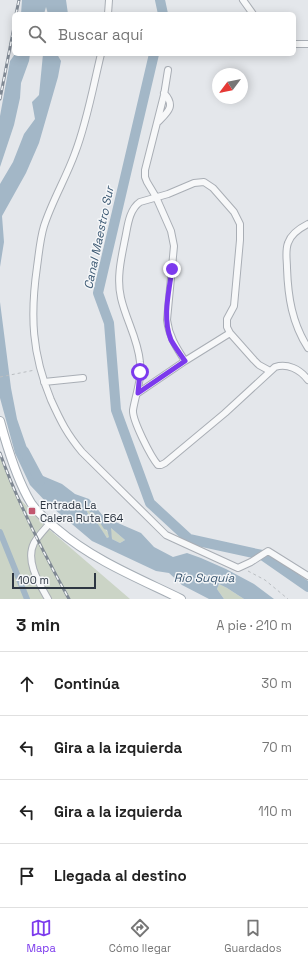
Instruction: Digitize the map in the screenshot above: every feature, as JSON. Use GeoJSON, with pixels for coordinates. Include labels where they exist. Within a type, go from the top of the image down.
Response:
{"type":"FeatureCollection","features":[{"type":"Feature","properties":{"kind":"main road"},"geometry":{"type":"LineString","coordinates":[[0,421],[26,492],[35,508],[50,523],[67,538],[92,555],[181,599]]}},
{"type":"Feature","properties":{"kind":"street"},"geometry":{"type":"LineString","coordinates":[[108,12],[109,0]]}},
{"type":"Feature","properties":{"kind":"street"},"geometry":{"type":"LineString","coordinates":[[243,0],[252,12]]}},
{"type":"Feature","properties":{"kind":"street"},"geometry":{"type":"LineString","coordinates":[[296,44],[308,44]]}},
{"type":"Feature","properties":{"kind":"street"},"geometry":{"type":"LineString","coordinates":[[101,56],[75,154],[45,223],[41,237],[32,310],[34,337],[40,370],[44,382],[60,421],[71,439],[82,452],[157,527],[171,539],[238,568],[268,551],[308,576]]}},
{"type":"Feature","properties":{"kind":"street"},"geometry":{"type":"LineString","coordinates":[[168,70],[145,173],[147,182],[156,197],[170,231],[174,246],[167,308],[168,328],[172,342],[185,361]]}},
{"type":"Feature","properties":{"kind":"street"},"geometry":{"type":"LineString","coordinates":[[270,371],[259,365],[230,333],[227,322],[234,306],[240,240],[240,224],[238,217],[213,188],[204,182],[194,183],[176,191],[140,202],[134,208],[128,226],[120,267],[120,297],[132,330],[140,362],[140,383],[133,409],[133,415],[155,462],[158,465],[161,465],[225,413],[270,371],[274,367],[286,365],[300,371],[308,380]]}},
{"type":"Feature","properties":{"kind":"street"},"geometry":{"type":"LineString","coordinates":[[308,224],[297,231],[288,242],[286,254],[287,287],[290,304],[296,325],[308,348]]}},
{"type":"Feature","properties":{"kind":"street"},"geometry":{"type":"LineString","coordinates":[[138,393],[230,333]]}},
{"type":"Feature","properties":{"kind":"street"},"geometry":{"type":"LineString","coordinates":[[44,382],[83,378]]}},
{"type":"Feature","properties":{"kind":"street"},"geometry":{"type":"LineString","coordinates":[[48,599],[31,559],[34,544],[50,523]]}},
{"type":"Feature","properties":{"kind":"path"},"geometry":{"type":"LineString","coordinates":[[0,377],[40,370]]}},
{"type":"Feature","properties":{"kind":"path"},"geometry":{"type":"LineString","coordinates":[[241,567],[265,580],[288,599]]}},
{"type":"Feature","properties":{"kind":"green space"},"geometry":{"type":"Polygon","coordinates":[[[0,458],[8,471],[19,498],[44,525],[130,599],[0,599],[0,458]]]}},
{"type":"Feature","properties":{"kind":"green space"},"geometry":{"type":"Polygon","coordinates":[[[84,506],[90,512],[94,512],[110,537],[107,538],[84,506]]]}},
{"type":"Feature","properties":{"kind":"green space"},"geometry":{"type":"Polygon","coordinates":[[[110,527],[125,540],[120,543],[112,539],[110,527]]]}},
{"type":"Feature","properties":{"kind":"green space"},"geometry":{"type":"Polygon","coordinates":[[[219,584],[244,599],[224,599],[217,589],[219,584]]]}},
{"type":"Feature","properties":{"kind":"water"},"geometry":{"type":"Polygon","coordinates":[[[22,0],[66,0],[68,12],[47,12],[46,7],[45,12],[21,12],[22,0]]]}},
{"type":"Feature","properties":{"kind":"water"},"geometry":{"type":"Polygon","coordinates":[[[14,56],[30,56],[21,83],[20,98],[14,125],[0,167],[0,116],[10,61],[14,56]]]}},
{"type":"Feature","properties":{"kind":"water"},"geometry":{"type":"Polygon","coordinates":[[[43,56],[58,56],[61,61],[58,77],[39,143],[26,173],[2,216],[4,242],[0,267],[0,184],[13,162],[24,134],[35,119],[32,102],[39,95],[43,56]]]}},
{"type":"Feature","properties":{"kind":"water","name":"Río Suquía"},"geometry":{"type":"Polygon","coordinates":[[[0,302],[11,388],[17,419],[27,448],[31,468],[43,476],[62,484],[75,494],[89,499],[104,517],[141,533],[154,547],[173,557],[187,553],[201,558],[254,584],[274,599],[244,599],[219,584],[217,589],[224,599],[209,599],[182,585],[169,573],[156,571],[92,541],[47,503],[30,485],[15,453],[0,398],[0,302]],[[85,507],[89,516],[96,521],[107,538],[109,537],[107,530],[104,529],[94,513],[90,512],[85,507]],[[111,528],[112,539],[120,543],[125,540],[111,528]]]}},
{"type":"Feature","properties":{"kind":"waterway","name":"Canal Maestro Sur"},"geometry":{"type":"LineString","coordinates":[[160,0],[163,12]]}},
{"type":"Feature","properties":{"kind":"waterway","name":"Canal Maestro Sur"},"geometry":{"type":"LineString","coordinates":[[154,56],[98,293],[109,323],[116,410],[150,503],[189,539],[262,555],[308,587]]}},
{"type":"Feature","properties":{"kind":"waterway"},"geometry":{"type":"LineString","coordinates":[[24,451],[40,481]]}},
{"type":"Feature","properties":{"kind":"waterway"},"geometry":{"type":"LineString","coordinates":[[0,532],[27,599]]}},
{"type":"Feature","properties":{"kind":"railway"},"geometry":{"type":"LineString","coordinates":[[16,12],[19,0]]}},
{"type":"Feature","properties":{"kind":"railway"},"geometry":{"type":"LineString","coordinates":[[0,99],[12,37]]}},
{"type":"Feature","properties":{"kind":"railway"},"geometry":{"type":"LineString","coordinates":[[0,453],[32,528],[69,599]]}},
{"type":"Feature","properties":{"kind":"place","name":"Entrada La Calera Ruta E64"},"geometry":{"type":"Point","coordinates":[32,511]}},
{"type":"Feature","properties":{"kind":"route"},"geometry":{"type":"LineString","coordinates":[[140,372],[138,393],[185,361],[172,342],[168,328],[167,308],[172,269]]}}]}
